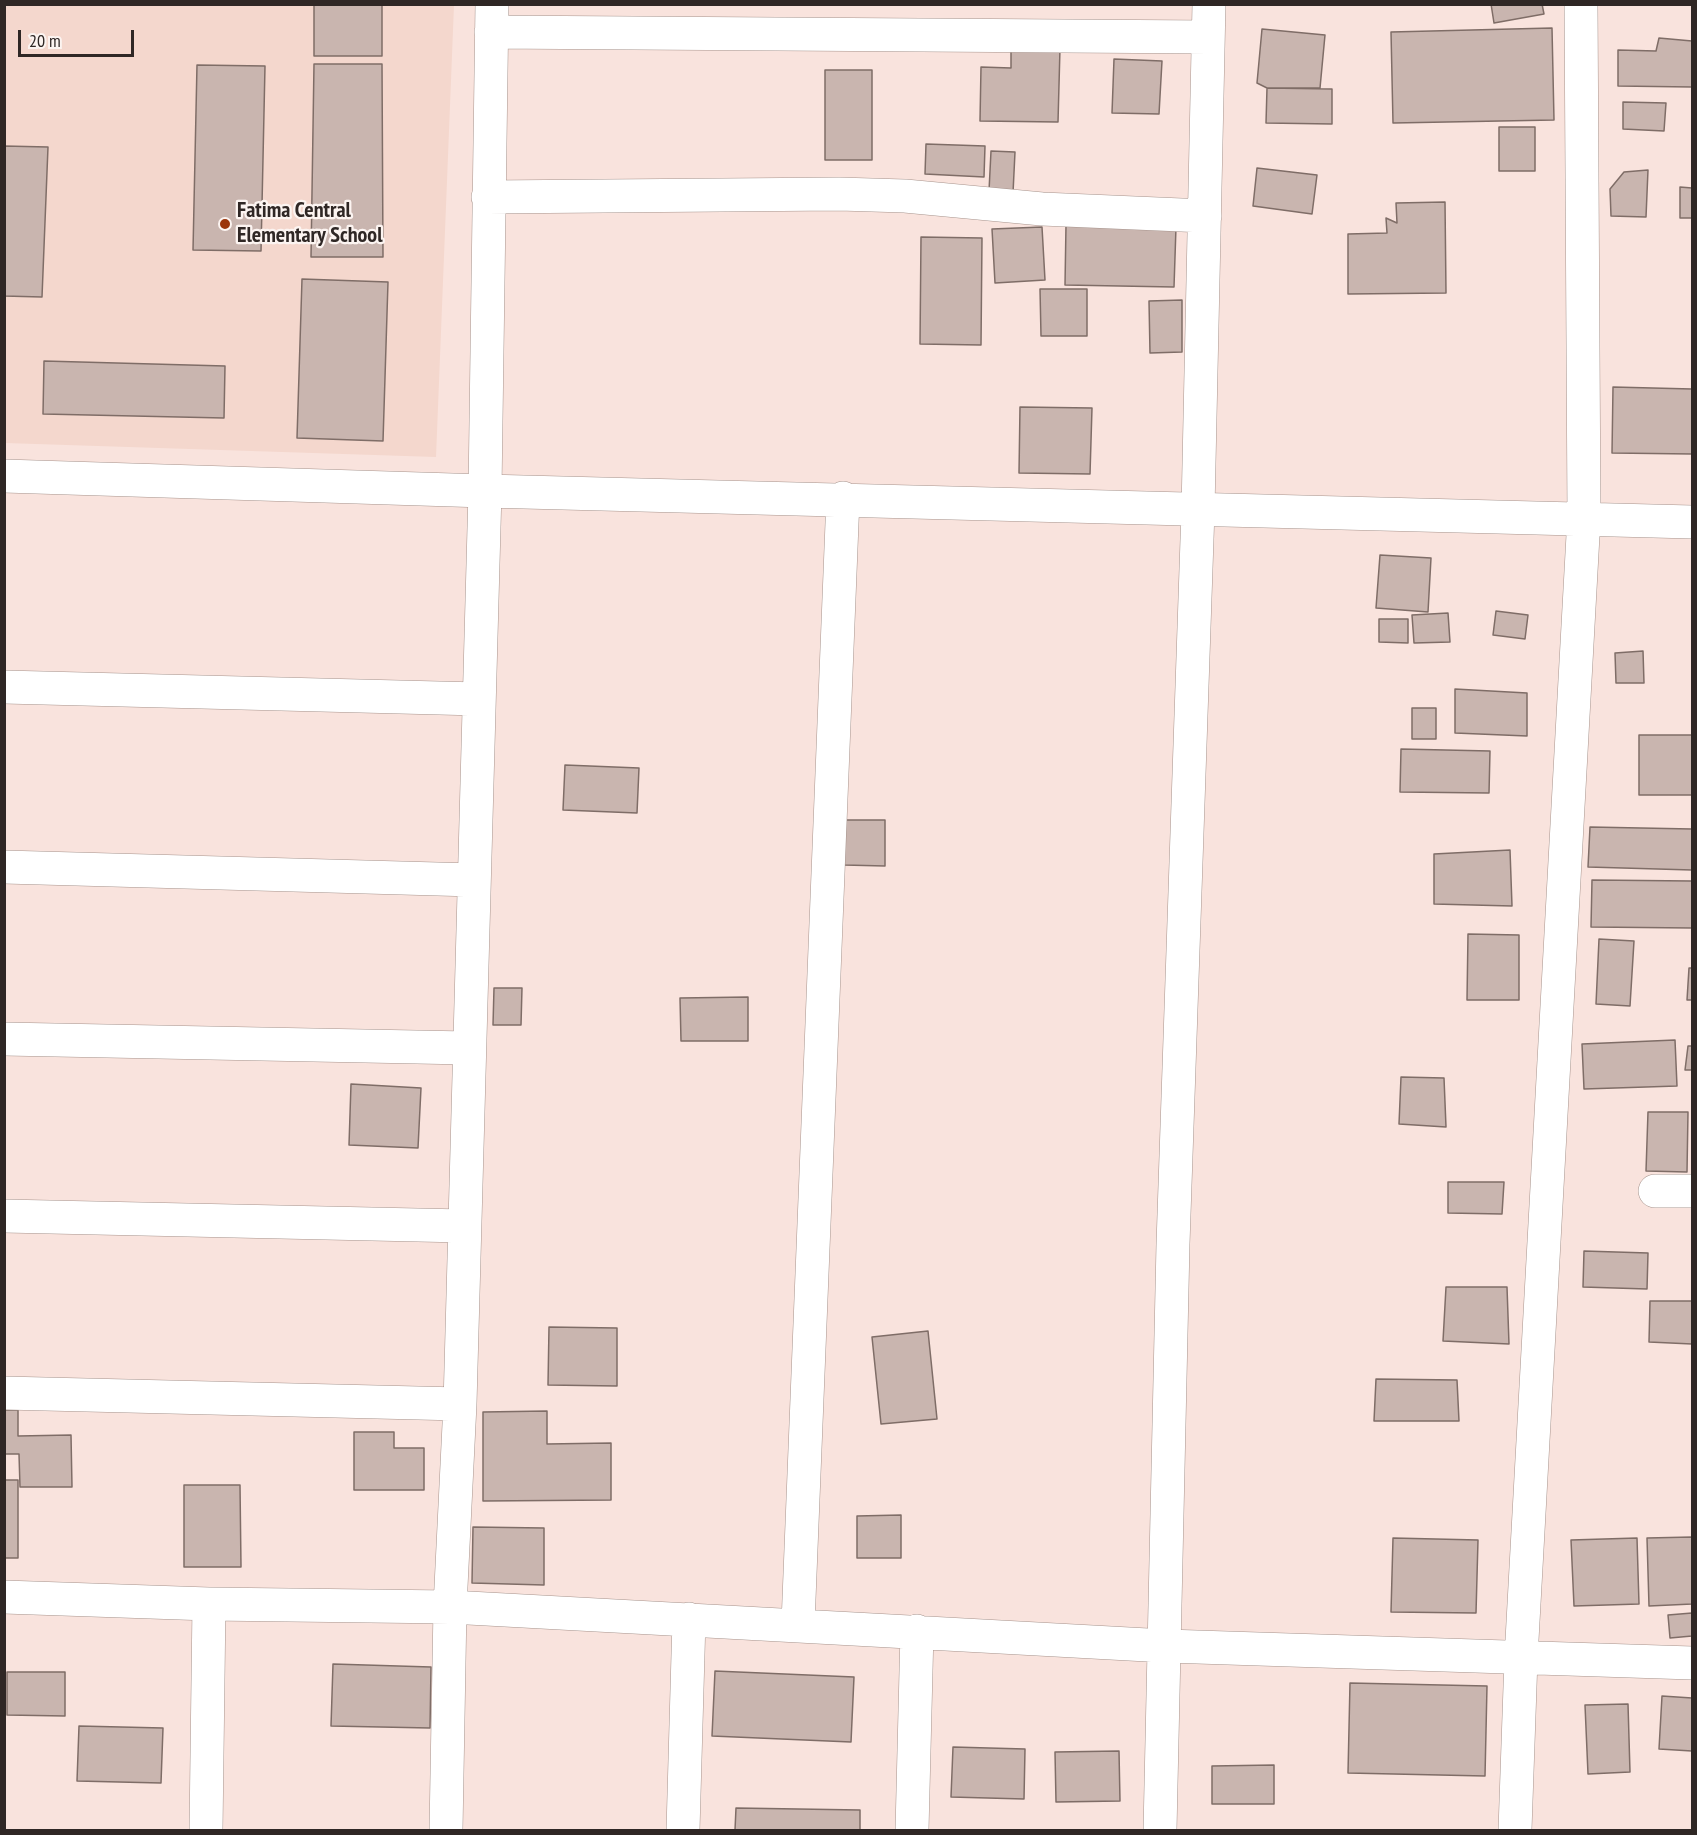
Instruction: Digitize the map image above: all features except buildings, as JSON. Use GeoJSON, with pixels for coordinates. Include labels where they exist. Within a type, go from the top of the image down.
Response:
{"type":"FeatureCollection","features":[{"type":"Feature","properties":{"kind":"street"},"geometry":{"type":"LineString","coordinates":[[1160,1830],[1166,1646],[1173,1244],[1198,510],[1209,4]]}},
{"type":"Feature","properties":{"kind":"street"},"geometry":{"type":"LineString","coordinates":[[1515,1830],[1521,1658],[1584,517],[1581,4]]}},
{"type":"Feature","properties":{"kind":"street"},"geometry":{"type":"LineString","coordinates":[[446,1830],[450,1607],[460,1404],[485,491],[491,18],[1208,37]]}},
{"type":"Feature","properties":{"kind":"street"},"geometry":{"type":"LineString","coordinates":[[488,197],[839,194],[905,196],[1042,209],[1205,216]]}},
{"type":"Feature","properties":{"kind":"street"},"geometry":{"type":"LineString","coordinates":[[4,476],[485,491],[843,498],[1198,510],[1584,517],[1692,522]]}},
{"type":"Feature","properties":{"kind":"street"},"geometry":{"type":"LineString","coordinates":[[798,1624],[843,498]]}},
{"type":"Feature","properties":{"kind":"street"},"geometry":{"type":"LineString","coordinates":[[4,687],[479,699]]}},
{"type":"Feature","properties":{"kind":"street"},"geometry":{"type":"LineString","coordinates":[[4,867],[474,880]]}},
{"type":"Feature","properties":{"kind":"street"},"geometry":{"type":"LineString","coordinates":[[4,1040],[468,1048]]}},
{"type":"Feature","properties":{"kind":"street"},"geometry":{"type":"LineString","coordinates":[[1655,1191],[1692,1191]]}},
{"type":"Feature","properties":{"kind":"street"},"geometry":{"type":"LineString","coordinates":[[4,1216],[464,1226]]}},
{"type":"Feature","properties":{"kind":"street"},"geometry":{"type":"LineString","coordinates":[[4,1393],[460,1404]]}},
{"type":"Feature","properties":{"kind":"street"},"geometry":{"type":"LineString","coordinates":[[4,1597],[209,1604],[450,1607],[798,1624],[1166,1646],[1692,1663]]}},
{"type":"Feature","properties":{"kind":"street"},"geometry":{"type":"LineString","coordinates":[[206,1830],[209,1604]]}},
{"type":"Feature","properties":{"kind":"street"},"geometry":{"type":"LineString","coordinates":[[683,1830],[689,1619]]}},
{"type":"Feature","properties":{"kind":"street"},"geometry":{"type":"LineString","coordinates":[[912,1830],[917,1631]]}},
{"type":"Feature","properties":{"kind":"shaded area","name":"Fatima Central Elementary School"},"geometry":{"type":"Polygon","coordinates":[[[5,5],[454,5],[436,457],[5,443],[5,5]]]}},
{"type":"Feature","properties":{"kind":"place","name":"Fatima Central Elementary School"},"geometry":{"type":"Point","coordinates":[225,224]}}]}
